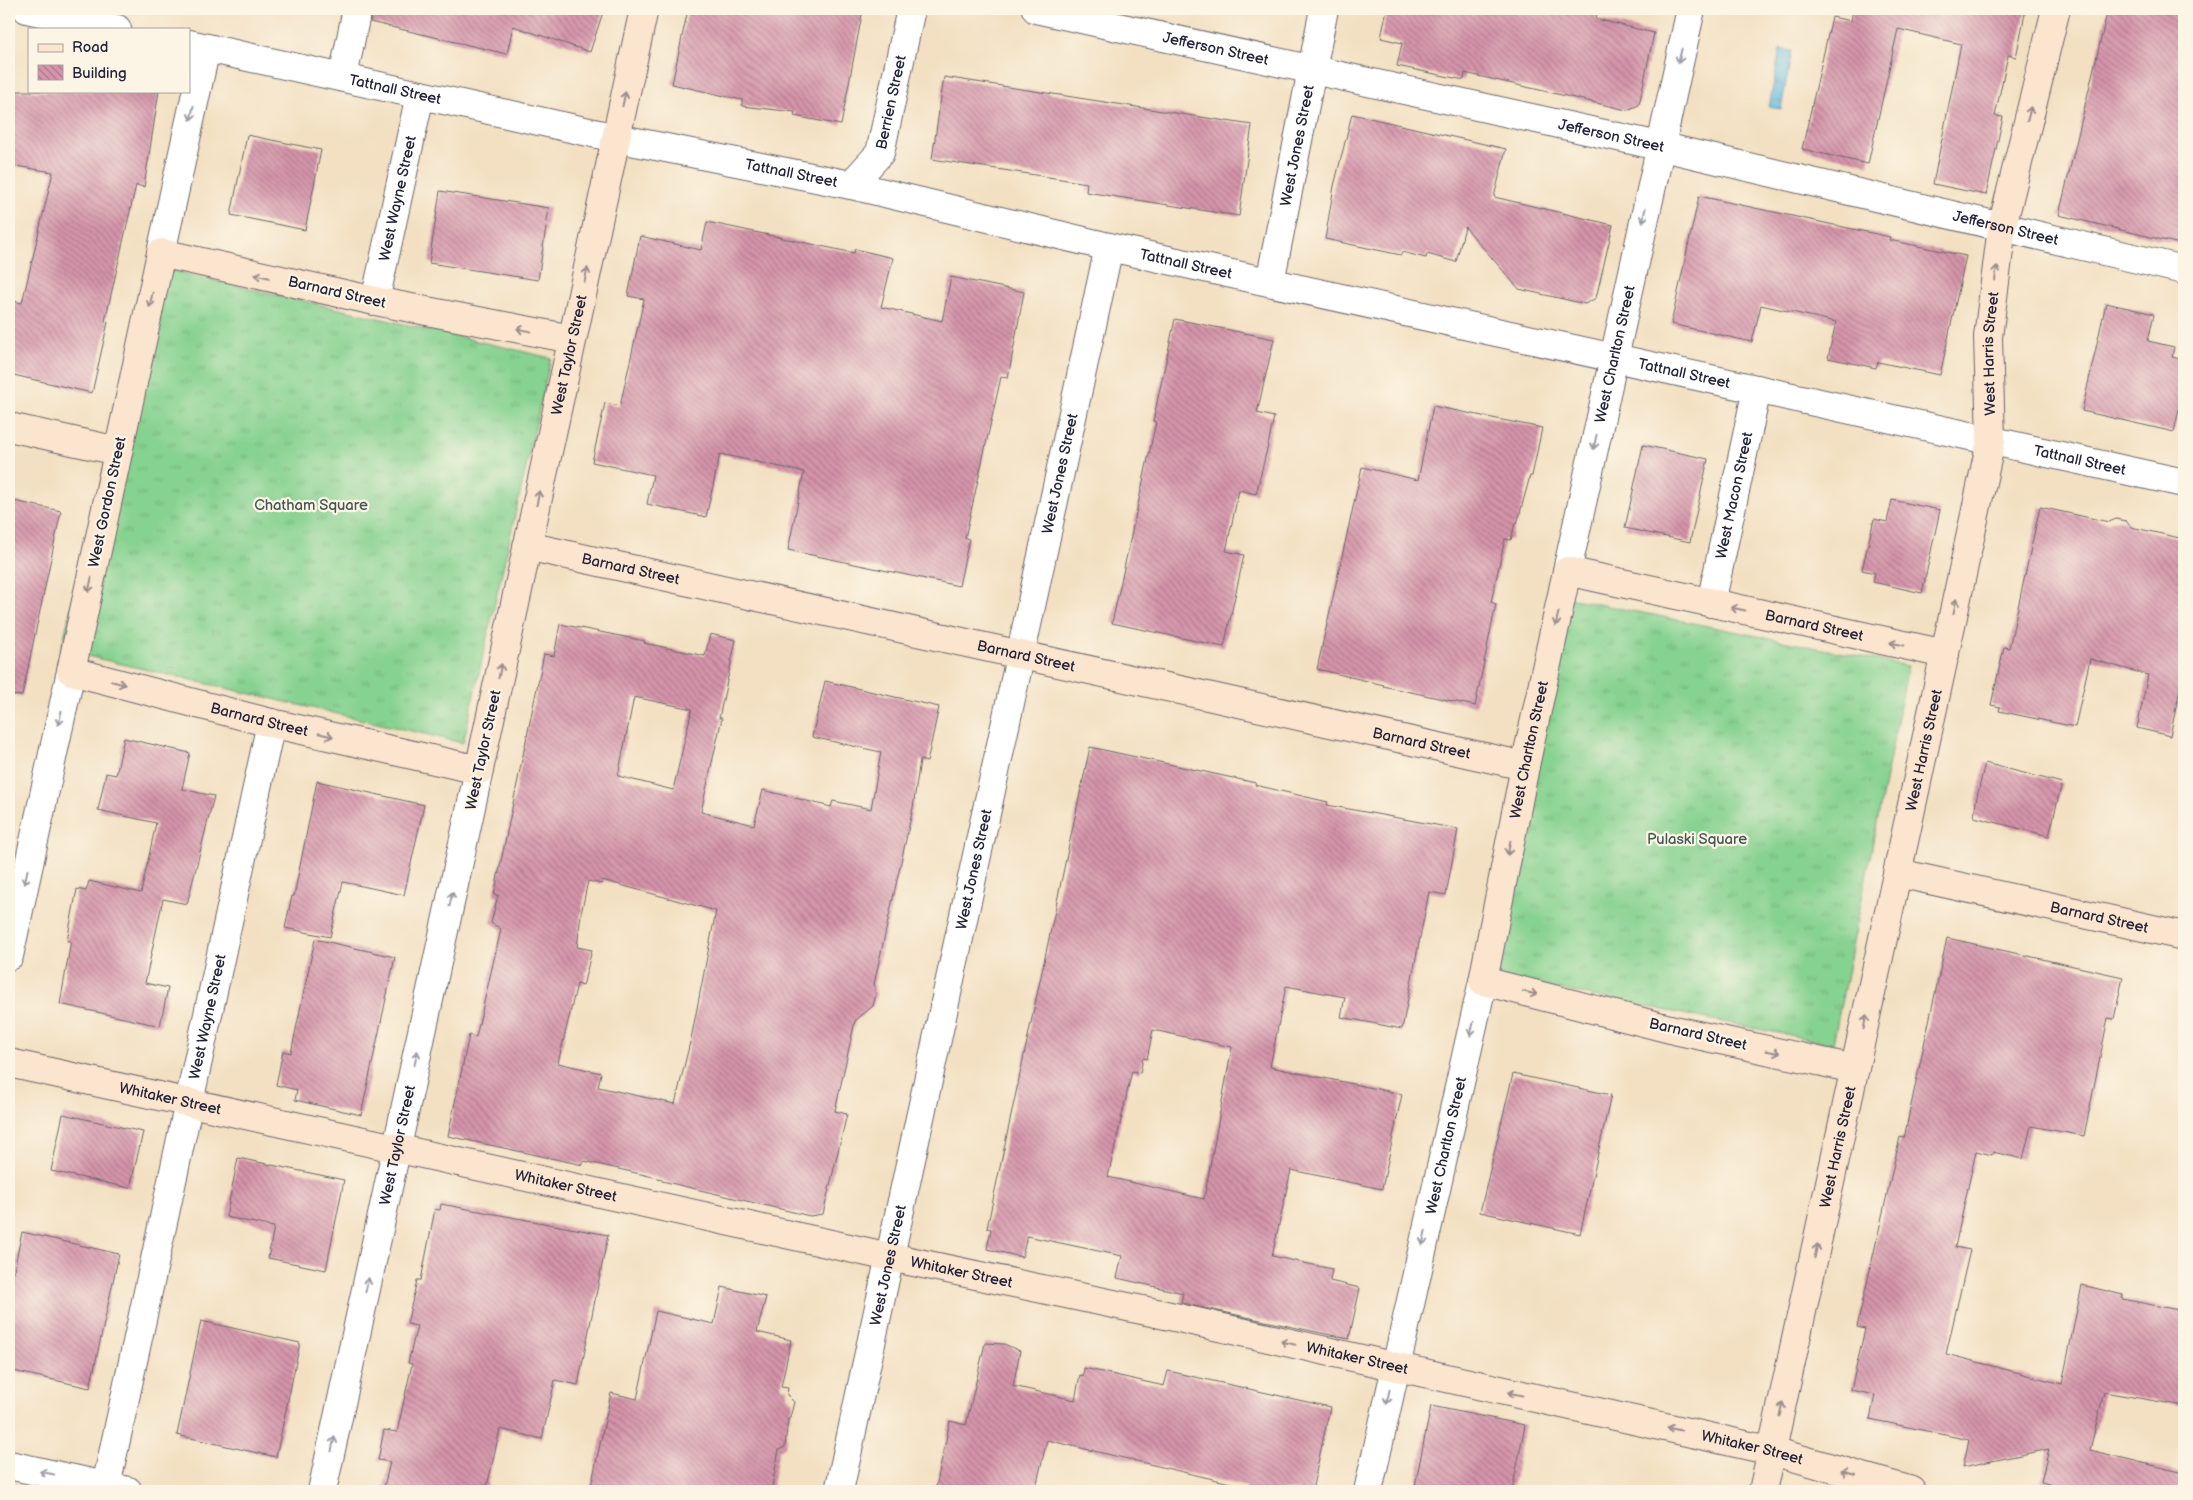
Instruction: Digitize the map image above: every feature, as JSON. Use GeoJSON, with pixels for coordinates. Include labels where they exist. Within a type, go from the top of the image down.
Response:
{"type":"FeatureCollection","features":[{"type":"Feature","properties":{"kind":"street"},"geometry":{"type":"LineString","coordinates":[[27,9],[113,28]]}},
{"type":"Feature","properties":{"kind":"street"},"geometry":{"type":"LineString","coordinates":[[343,77],[357,9]]}},
{"type":"Feature","properties":{"kind":"street","name":"West Taylor Street"},"geometry":{"type":"LineString","coordinates":[[322,1491],[644,9]]}},
{"type":"Feature","properties":{"kind":"street","name":"Berrien Street"},"geometry":{"type":"LineString","coordinates":[[851,185],[880,153],[911,9]]}},
{"type":"Feature","properties":{"kind":"street","name":"Jefferson Street"},"geometry":{"type":"LineString","coordinates":[[1036,9],[1659,146],[2184,270]]}},
{"type":"Feature","properties":{"kind":"street","name":"West Jones Street"},"geometry":{"type":"LineString","coordinates":[[1270,282],[1324,9]]}},
{"type":"Feature","properties":{"kind":"street","name":"West Charlton Street"},"geometry":{"type":"LineString","coordinates":[[1368,1491],[1483,981],[1525,766],[1659,146],[1691,9]]}},
{"type":"Feature","properties":{"kind":"street","name":"West Harris Street"},"geometry":{"type":"LineString","coordinates":[[1763,1491],[1991,440],[1988,337],[2002,226],[2056,9]]}},
{"type":"Feature","properties":{"kind":"street","name":"Tattnall Street"},"geometry":{"type":"LineString","coordinates":[[197,46],[616,138],[851,185],[1109,247],[2184,483]]}},
{"type":"Feature","properties":{"kind":"street","name":"West Gordon Street"},"geometry":{"type":"LineString","coordinates":[[190,86],[197,46]]}},
{"type":"Feature","properties":{"kind":"street","name":"West Gordon Street"},"geometry":{"type":"LineString","coordinates":[[9,956],[161,252],[189,92]]}},
{"type":"Feature","properties":{"kind":"street","name":"West Wayne Street"},"geometry":{"type":"LineString","coordinates":[[375,301],[420,95]]}},
{"type":"Feature","properties":{"kind":"street","name":"West Jones Street"},"geometry":{"type":"LineString","coordinates":[[839,1491],[1109,247]]}},
{"type":"Feature","properties":{"kind":"street","name":"Barnard Street"},"geometry":{"type":"LineString","coordinates":[[161,252],[375,301],[572,340]]}},
{"type":"Feature","properties":{"kind":"street","name":"West Macon Street"},"geometry":{"type":"LineString","coordinates":[[1710,603],[1757,389]]}},
{"type":"Feature","properties":{"kind":"street"},"geometry":{"type":"LineString","coordinates":[[9,427],[118,451]]}},
{"type":"Feature","properties":{"kind":"street","name":"Barnard Street"},"geometry":{"type":"LineString","coordinates":[[528,546],[1525,766]]}},
{"type":"Feature","properties":{"kind":"street","name":"Barnard Street"},"geometry":{"type":"LineString","coordinates":[[1567,571],[1945,654]]}},
{"type":"Feature","properties":{"kind":"street","name":"Barnard Street"},"geometry":{"type":"LineString","coordinates":[[71,671],[271,723],[479,770]]}},
{"type":"Feature","properties":{"kind":"street","name":"West Wayne Street"},"geometry":{"type":"LineString","coordinates":[[117,1489],[188,1102],[271,723]]}},
{"type":"Feature","properties":{"kind":"street","name":"Barnard Street"},"geometry":{"type":"LineString","coordinates":[[1898,873],[2184,936]]}},
{"type":"Feature","properties":{"kind":"street","name":"Barnard Street"},"geometry":{"type":"LineString","coordinates":[[1483,981],[1674,1030],[1855,1070]]}},
{"type":"Feature","properties":{"kind":"street","name":"Whitaker Street"},"geometry":{"type":"LineString","coordinates":[[9,1063],[890,1257],[1161,1314],[1772,1451],[1912,1491]]}},
{"type":"Feature","properties":{"kind":"street"},"geometry":{"type":"LineString","coordinates":[[9,1465],[117,1489]]}},
{"type":"Feature","properties":{"kind":"green space","name":"Chatham Square"},"geometry":{"type":"Polygon","coordinates":[[[149,265],[551,358],[463,743],[61,650],[108,454],[149,265]]]}},
{"type":"Feature","properties":{"kind":"green space","name":"Pulaski Square"},"geometry":{"type":"Polygon","coordinates":[[[1568,598],[1908,666],[1833,1044],[1493,976],[1568,598]]]}},
{"type":"Feature","properties":{"kind":"water"},"geometry":{"type":"Polygon","coordinates":[[[1780,49],[1792,51],[1781,109],[1769,107],[1780,49]]]}},
{"type":"Feature","properties":{"kind":"building"},"geometry":{"type":"Polygon","coordinates":[[[372,9],[604,9],[590,52],[513,26],[507,54],[370,22],[372,9]]]}},
{"type":"Feature","properties":{"kind":"building"},"geometry":{"type":"Polygon","coordinates":[[[688,9],[863,9],[841,125],[794,116],[795,112],[742,106],[742,100],[672,84],[688,9]]]}},
{"type":"Feature","properties":{"kind":"building"},"geometry":{"type":"Polygon","coordinates":[[[1387,9],[1574,9],[1597,14],[1596,19],[1654,33],[1639,105],[1627,110],[1465,73],[1464,80],[1397,66],[1402,43],[1381,38],[1387,9]]]}},
{"type":"Feature","properties":{"kind":"building"},"geometry":{"type":"Polygon","coordinates":[[[1853,9],[2026,9],[2016,57],[2008,55],[1995,116],[2003,117],[1986,195],[1933,184],[1961,44],[1898,29],[1868,164],[1802,149],[1832,17],[1851,21],[1853,9]]]}},
{"type":"Feature","properties":{"kind":"building"},"geometry":{"type":"Polygon","coordinates":[[[2108,9],[2184,9],[2184,245],[2059,215],[2108,9]]]}},
{"type":"Feature","properties":{"kind":"building"},"geometry":{"type":"Polygon","coordinates":[[[944,77],[1252,125],[1239,216],[1086,192],[1087,183],[932,159],[944,77]]]}},
{"type":"Feature","properties":{"kind":"building"},"geometry":{"type":"Polygon","coordinates":[[[9,91],[159,92],[144,187],[136,185],[105,321],[108,322],[92,393],[9,374],[9,300],[22,303],[53,172],[9,165],[9,91]]]}},
{"type":"Feature","properties":{"kind":"building"},"geometry":{"type":"Polygon","coordinates":[[[1352,114],[1506,149],[1494,197],[1613,225],[1596,298],[1585,304],[1519,289],[1465,227],[1456,262],[1427,254],[1426,258],[1402,252],[1401,255],[1325,239],[1334,186],[1352,114]]]}},
{"type":"Feature","properties":{"kind":"building"},"geometry":{"type":"Polygon","coordinates":[[[247,135],[321,150],[305,230],[231,215],[247,135]]]}},
{"type":"Feature","properties":{"kind":"building"},"geometry":{"type":"Polygon","coordinates":[[[440,191],[549,208],[538,280],[429,263],[440,191]]]}},
{"type":"Feature","properties":{"kind":"building"},"geometry":{"type":"Polygon","coordinates":[[[1699,196],[1890,237],[1889,240],[1966,256],[1940,375],[1878,362],[1876,368],[1828,358],[1836,322],[1761,305],[1752,342],[1671,324],[1699,196]]]}},
{"type":"Feature","properties":{"kind":"building"},"geometry":{"type":"Polygon","coordinates":[[[707,222],[854,253],[855,249],[893,258],[881,307],[942,321],[951,277],[1024,292],[1008,378],[1001,377],[965,538],[969,539],[959,586],[788,550],[804,472],[720,454],[706,517],[647,504],[653,475],[592,462],[605,403],[620,406],[644,299],[628,296],[640,236],[701,250],[707,222]]]}},
{"type":"Feature","properties":{"kind":"building"},"geometry":{"type":"Polygon","coordinates":[[[2106,303],[2154,314],[2148,341],[2174,347],[2172,357],[2184,360],[2184,387],[2174,432],[2082,411],[2106,303]]]}},
{"type":"Feature","properties":{"kind":"building"},"geometry":{"type":"Polygon","coordinates":[[[1175,319],[1274,339],[1257,413],[1274,417],[1268,445],[1256,494],[1239,490],[1226,551],[1244,555],[1224,647],[1112,623],[1156,422],[1153,421],[1175,319]]]}},
{"type":"Feature","properties":{"kind":"building"},"geometry":{"type":"Polygon","coordinates":[[[1433,406],[1542,428],[1532,476],[1530,476],[1517,524],[1515,523],[1511,540],[1505,539],[1491,602],[1496,604],[1475,706],[1383,686],[1317,669],[1362,467],[1418,480],[1433,406]]]}},
{"type":"Feature","properties":{"kind":"building"},"geometry":{"type":"Polygon","coordinates":[[[1643,445],[1708,459],[1690,542],[1625,528],[1643,445]]]}},
{"type":"Feature","properties":{"kind":"building"},"geometry":{"type":"Polygon","coordinates":[[[9,500],[61,511],[22,696],[9,695],[9,500]]]}},
{"type":"Feature","properties":{"kind":"building"},"geometry":{"type":"Polygon","coordinates":[[[1892,500],[1940,510],[1922,593],[1873,582],[1875,573],[1862,570],[1874,519],[1887,522],[1892,500]]]}},
{"type":"Feature","properties":{"kind":"building"},"geometry":{"type":"Polygon","coordinates":[[[2040,507],[2109,522],[2116,519],[2126,521],[2131,527],[2184,539],[2184,670],[2170,736],[2137,728],[2148,675],[2090,659],[2075,727],[1999,711],[2000,707],[1991,705],[2004,647],[2009,648],[2040,507]]]}},
{"type":"Feature","properties":{"kind":"building"},"geometry":{"type":"Polygon","coordinates":[[[560,624],[645,641],[644,643],[705,656],[710,634],[736,640],[719,718],[722,718],[701,812],[754,825],[763,790],[831,807],[833,801],[871,809],[881,752],[812,737],[825,681],[939,707],[927,762],[920,760],[913,808],[874,984],[876,994],[873,1006],[855,1021],[835,1111],[847,1114],[823,1214],[810,1216],[584,1161],[583,1165],[448,1136],[469,1035],[476,1037],[501,929],[491,923],[498,895],[494,895],[544,654],[554,656],[560,624]],[[634,697],[618,776],[673,790],[692,709],[634,697]],[[602,880],[602,884],[588,881],[577,947],[592,950],[583,986],[577,984],[558,1063],[601,1073],[598,1087],[675,1104],[692,1034],[716,911],[602,880]]]}},
{"type":"Feature","properties":{"kind":"building"},"geometry":{"type":"Polygon","coordinates":[[[124,738],[190,753],[182,789],[214,796],[187,904],[163,899],[145,983],[168,988],[160,1026],[60,1004],[71,941],[67,941],[77,889],[86,891],[89,881],[141,893],[156,823],[98,810],[106,773],[116,775],[124,738]]]}},
{"type":"Feature","properties":{"kind":"building"},"geometry":{"type":"Polygon","coordinates":[[[1090,747],[1256,783],[1255,785],[1328,802],[1327,805],[1458,829],[1446,895],[1429,892],[1402,1029],[1341,1017],[1345,997],[1286,986],[1270,1067],[1402,1094],[1382,1189],[1291,1170],[1272,1256],[1332,1269],[1330,1281],[1360,1288],[1349,1339],[1181,1303],[1183,1293],[1117,1278],[1122,1256],[1027,1236],[1022,1257],[987,1249],[991,1229],[987,1228],[1090,747]],[[1153,1030],[1147,1059],[1143,1058],[1140,1073],[1132,1071],[1108,1177],[1204,1199],[1232,1047],[1153,1030]]]}},
{"type":"Feature","properties":{"kind":"building"},"geometry":{"type":"Polygon","coordinates":[[[1985,763],[2062,783],[2049,836],[1974,817],[1985,763]]]}},
{"type":"Feature","properties":{"kind":"building"},"geometry":{"type":"Polygon","coordinates":[[[317,781],[424,805],[404,895],[343,882],[330,937],[285,928],[292,896],[294,896],[317,781]]]}},
{"type":"Feature","properties":{"kind":"building"},"geometry":{"type":"Polygon","coordinates":[[[1947,938],[2123,977],[2114,1019],[2108,1018],[2084,1136],[2031,1126],[2023,1159],[1993,1152],[1992,1155],[1976,1151],[1955,1247],[1970,1250],[1946,1354],[2062,1384],[2082,1285],[2123,1295],[2122,1299],[2184,1311],[2184,1406],[2104,1392],[2090,1450],[2184,1473],[2184,1491],[2079,1491],[2041,1482],[2049,1449],[1963,1467],[1969,1440],[1870,1419],[1875,1395],[1851,1390],[1865,1329],[1857,1327],[1900,1137],[1904,1138],[1947,938]]]}},
{"type":"Feature","properties":{"kind":"building"},"geometry":{"type":"Polygon","coordinates":[[[315,939],[395,957],[361,1115],[295,1100],[297,1090],[276,1085],[283,1051],[291,1053],[315,939]]]}},
{"type":"Feature","properties":{"kind":"building"},"geometry":{"type":"Polygon","coordinates":[[[1513,1074],[1611,1095],[1580,1234],[1480,1212],[1513,1074]]]}},
{"type":"Feature","properties":{"kind":"building"},"geometry":{"type":"Polygon","coordinates":[[[63,1114],[143,1132],[130,1188],[51,1171],[63,1114]]]}},
{"type":"Feature","properties":{"kind":"building"},"geometry":{"type":"Polygon","coordinates":[[[238,1158],[344,1180],[326,1270],[268,1258],[274,1227],[226,1217],[238,1158]]]}},
{"type":"Feature","properties":{"kind":"building"},"geometry":{"type":"Polygon","coordinates":[[[441,1204],[608,1235],[578,1385],[555,1380],[542,1439],[500,1429],[486,1491],[383,1491],[390,1462],[378,1460],[384,1430],[397,1432],[412,1364],[408,1363],[417,1326],[407,1324],[417,1280],[421,1280],[435,1209],[440,1210],[441,1204]]]}},
{"type":"Feature","properties":{"kind":"building"},"geometry":{"type":"Polygon","coordinates":[[[22,1232],[119,1254],[90,1388],[9,1370],[9,1294],[22,1232]]]}},
{"type":"Feature","properties":{"kind":"building"},"geometry":{"type":"Polygon","coordinates":[[[722,1287],[766,1297],[757,1332],[791,1340],[781,1387],[788,1388],[787,1395],[794,1402],[790,1418],[788,1419],[785,1447],[779,1450],[771,1491],[590,1491],[611,1393],[637,1399],[656,1311],[714,1324],[722,1287]]]}},
{"type":"Feature","properties":{"kind":"building"},"geometry":{"type":"Polygon","coordinates":[[[201,1321],[300,1343],[276,1457],[177,1435],[201,1321]]]}},
{"type":"Feature","properties":{"kind":"building"},"geometry":{"type":"Polygon","coordinates":[[[985,1343],[1004,1344],[1020,1351],[1013,1386],[1075,1400],[1080,1375],[1083,1376],[1084,1368],[1164,1386],[1168,1371],[1330,1407],[1312,1491],[1246,1491],[1247,1487],[1047,1440],[1035,1491],[955,1491],[936,1487],[950,1421],[966,1425],[985,1343]]]}},
{"type":"Feature","properties":{"kind":"building"},"geometry":{"type":"Polygon","coordinates":[[[1431,1406],[1525,1425],[1512,1491],[1414,1491],[1431,1406]]]}}]}
